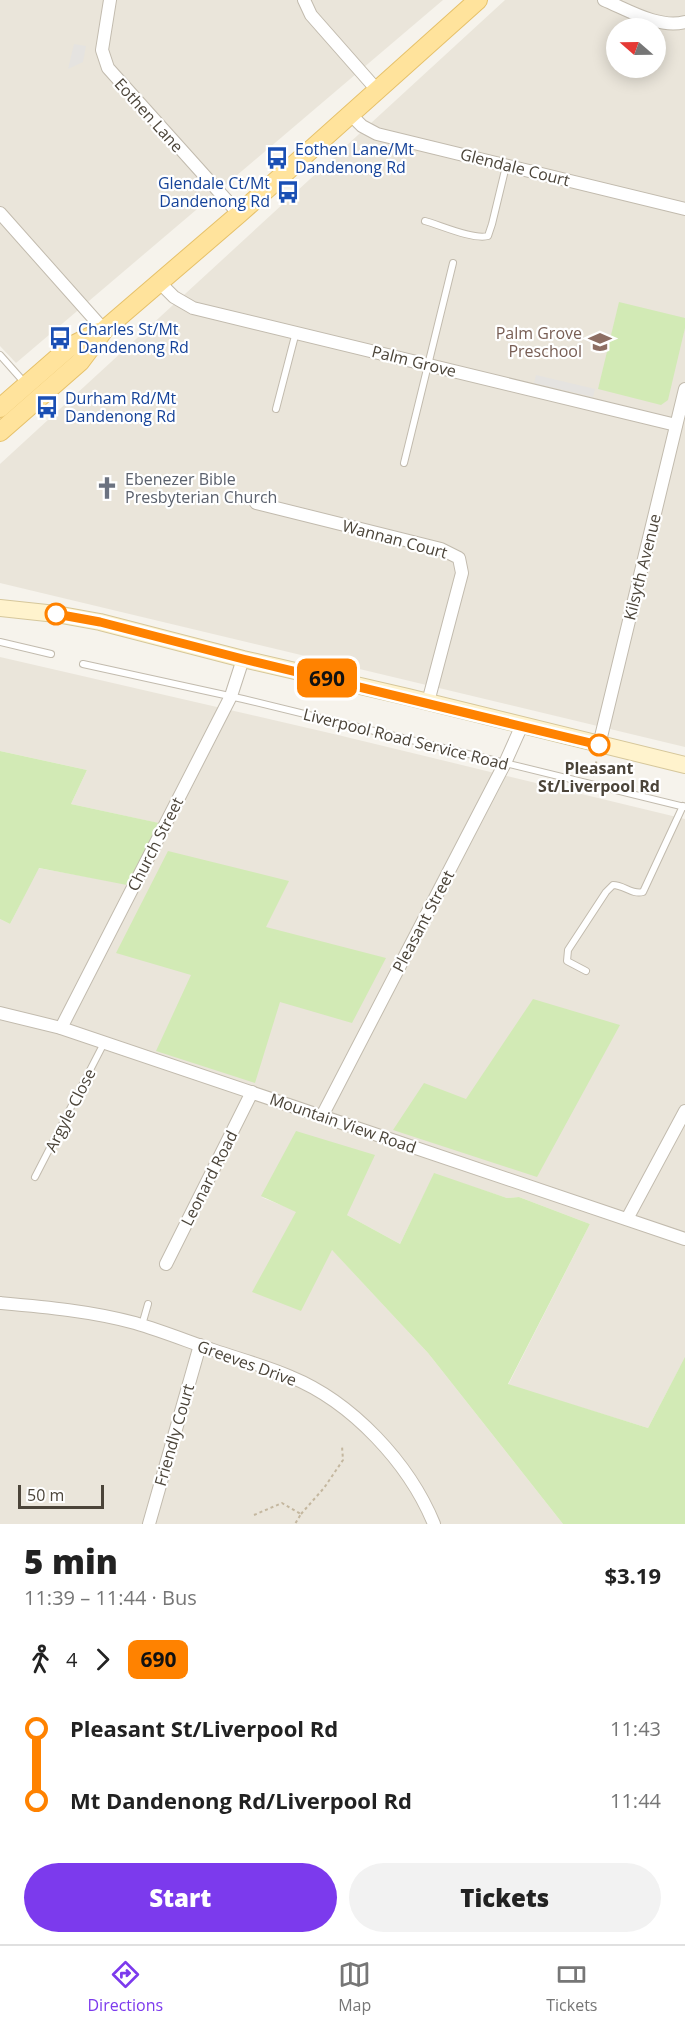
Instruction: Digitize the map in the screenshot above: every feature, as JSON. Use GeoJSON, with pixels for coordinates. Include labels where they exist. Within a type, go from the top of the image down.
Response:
{"type":"FeatureCollection","features":[{"type":"Feature","properties":{"kind":"main road"},"geometry":{"type":"LineString","coordinates":[[0,432],[80,362],[104,330],[239,214],[478,0]]}},
{"type":"Feature","properties":{"kind":"main road"},"geometry":{"type":"LineString","coordinates":[[0,408],[71,346],[104,330]]}},
{"type":"Feature","properties":{"kind":"main road"},"geometry":{"type":"LineString","coordinates":[[5,611],[56,614],[100,622],[243,659],[685,765]]}},
{"type":"Feature","properties":{"kind":"street","name":"Eothen Lane"},"geometry":{"type":"LineString","coordinates":[[110,0],[102,50],[108,68],[239,214]]}},
{"type":"Feature","properties":{"kind":"street"},"geometry":{"type":"LineString","coordinates":[[304,0],[311,15],[377,90]]}},
{"type":"Feature","properties":{"kind":"street"},"geometry":{"type":"LineString","coordinates":[[604,0],[664,23],[685,22]]}},
{"type":"Feature","properties":{"kind":"street","name":"Glendale Court"},"geometry":{"type":"LineString","coordinates":[[350,114],[372,133],[685,210]]}},
{"type":"Feature","properties":{"kind":"street"},"geometry":{"type":"LineString","coordinates":[[0,213],[104,330]]}},
{"type":"Feature","properties":{"kind":"street","name":"Palm Grove"},"geometry":{"type":"LineString","coordinates":[[160,283],[174,297],[193,308],[676,425]]}},
{"type":"Feature","properties":{"kind":"street","name":"Kilsyth Avenue"},"geometry":{"type":"LineString","coordinates":[[599,745],[685,389]]}},
{"type":"Feature","properties":{"kind":"street","name":"Wannan Court"},"geometry":{"type":"LineString","coordinates":[[256,503],[441,549],[459,558],[462,573],[428,702]]}},
{"type":"Feature","properties":{"kind":"street","name":"Church Street"},"geometry":{"type":"LineString","coordinates":[[61,1028],[231,696],[243,659]]}},
{"type":"Feature","properties":{"kind":"street","name":"Pleasant Street"},"geometry":{"type":"LineString","coordinates":[[322,1116],[522,726]]}},
{"type":"Feature","properties":{"kind":"street","name":"Mountain View Road"},"geometry":{"type":"LineString","coordinates":[[0,1012],[104,1042],[685,1239]]}},
{"type":"Feature","properties":{"kind":"street","name":"Leonard Road"},"geometry":{"type":"LineString","coordinates":[[165,1264],[252,1092]]}},
{"type":"Feature","properties":{"kind":"street"},"geometry":{"type":"LineString","coordinates":[[627,1219],[685,1111]]}},
{"type":"Feature","properties":{"kind":"street","name":"Greeves Drive"},"geometry":{"type":"LineString","coordinates":[[0,1303],[61,1309],[141,1326],[292,1377],[323,1394],[355,1417],[383,1444],[411,1483],[434,1524]]}},
{"type":"Feature","properties":{"kind":"street","name":"Friendly Court"},"geometry":{"type":"LineString","coordinates":[[149,1524],[200,1345]]}},
{"type":"Feature","properties":{"kind":"lane"},"geometry":{"type":"LineString","coordinates":[[425,221],[473,236],[488,236],[506,165]]}},
{"type":"Feature","properties":{"kind":"lane"},"geometry":{"type":"LineString","coordinates":[[404,463],[453,263]]}},
{"type":"Feature","properties":{"kind":"lane"},"geometry":{"type":"LineString","coordinates":[[276,409],[296,332]]}},
{"type":"Feature","properties":{"kind":"lane"},"geometry":{"type":"LineString","coordinates":[[0,355],[27,385]]}},
{"type":"Feature","properties":{"kind":"lane"},"geometry":{"type":"LineString","coordinates":[[0,642],[51,654]]}},
{"type":"Feature","properties":{"kind":"lane","name":"Liverpool Road Service Road"},"geometry":{"type":"LineString","coordinates":[[83,664],[231,696],[684,807]]}},
{"type":"Feature","properties":{"kind":"lane"},"geometry":{"type":"LineString","coordinates":[[586,971],[567,961],[568,950],[613,885],[635,893],[643,892],[684,807]]}},
{"type":"Feature","properties":{"kind":"lane","name":"Argyle Close"},"geometry":{"type":"LineString","coordinates":[[35,1177],[104,1042]]}},
{"type":"Feature","properties":{"kind":"lane"},"geometry":{"type":"LineString","coordinates":[[141,1326],[148,1304]]}},
{"type":"Feature","properties":{"kind":"path"},"geometry":{"type":"LineString","coordinates":[[295,1524],[343,1460],[342,1446]]}},
{"type":"Feature","properties":{"kind":"path"},"geometry":{"type":"LineString","coordinates":[[254,1515],[282,1503],[301,1514]]}},
{"type":"Feature","properties":{"kind":"shaded area"},"geometry":{"type":"Polygon","coordinates":[[[0,0],[443,0],[16,363],[0,346],[0,0]]]}},
{"type":"Feature","properties":{"kind":"shaded area"},"geometry":{"type":"Polygon","coordinates":[[[505,0],[685,0],[685,747],[0,583],[0,464],[505,0]]]}},
{"type":"Feature","properties":{"kind":"shaded area"},"geometry":{"type":"Polygon","coordinates":[[[74,44],[86,46],[83,62],[68,69],[74,44]]]}},
{"type":"Feature","properties":{"kind":"shaded area"},"geometry":{"type":"Polygon","coordinates":[[[536,375],[595,389],[593,397],[534,383],[536,375]]]}},
{"type":"Feature","properties":{"kind":"shaded area"},"geometry":{"type":"Polygon","coordinates":[[[0,657],[338,735],[685,819],[685,1372],[680,1367],[648,1428],[508,1385],[590,1224],[519,1197],[507,1198],[434,1174],[400,1244],[347,1215],[261,1197],[296,1211],[428,1353],[563,1524],[0,1524],[0,919],[10,924],[38,868],[127,884],[158,823],[71,804],[87,770],[0,751],[0,657]]]}},
{"type":"Feature","properties":{"kind":"green space"},"geometry":{"type":"Polygon","coordinates":[[[619,302],[685,318],[685,328],[668,400],[661,405],[598,389],[619,302]]]}},
{"type":"Feature","properties":{"kind":"green space"},"geometry":{"type":"Polygon","coordinates":[[[0,751],[87,770],[71,804],[159,823],[127,885],[39,868],[10,924],[0,919],[0,751]]]}},
{"type":"Feature","properties":{"kind":"green space"},"geometry":{"type":"Polygon","coordinates":[[[168,851],[289,881],[266,927],[386,958],[352,1023],[280,1002],[255,1083],[156,1051],[191,975],[116,953],[168,851]]]}},
{"type":"Feature","properties":{"kind":"green space"},"geometry":{"type":"Polygon","coordinates":[[[533,999],[620,1025],[537,1177],[393,1130],[424,1083],[466,1099],[533,999]]]}},
{"type":"Feature","properties":{"kind":"green space"},"geometry":{"type":"Polygon","coordinates":[[[296,1131],[375,1155],[347,1215],[400,1244],[434,1173],[507,1198],[519,1197],[590,1224],[508,1384],[648,1428],[685,1357],[685,1524],[563,1524],[428,1353],[332,1250],[301,1311],[252,1292],[296,1212],[261,1196],[296,1131]]]}},
{"type":"Feature","properties":{"kind":"bus line","name":"690"},"geometry":{"type":"LineString","coordinates":[[56,614],[100,622],[599,745]]}},
{"type":"Feature","properties":{"kind":"place","name":"Eothen Lane/Mt Dandenong Rd"},"geometry":{"type":"Point","coordinates":[277,158]}},
{"type":"Feature","properties":{"kind":"place","name":"Glendale Ct/Mt Dandenong Rd"},"geometry":{"type":"Point","coordinates":[288,192]}},
{"type":"Feature","properties":{"kind":"place","name":"Charles St/Mt Dandenong Rd"},"geometry":{"type":"Point","coordinates":[60,338]}},
{"type":"Feature","properties":{"kind":"place","name":"Palm Grove Preschool"},"geometry":{"type":"Point","coordinates":[600,342]}},
{"type":"Feature","properties":{"kind":"place","name":"Durham Rd/Mt Dandenong Rd"},"geometry":{"type":"Point","coordinates":[47,407]}},
{"type":"Feature","properties":{"kind":"place","name":"Ebenezer Bible Presbyterian Church"},"geometry":{"type":"Point","coordinates":[107,488]}},
{"type":"Feature","properties":{"kind":"place","name":"Pleasant St/Liverpool Rd"},"geometry":{"type":"Point","coordinates":[599,745]}}]}
